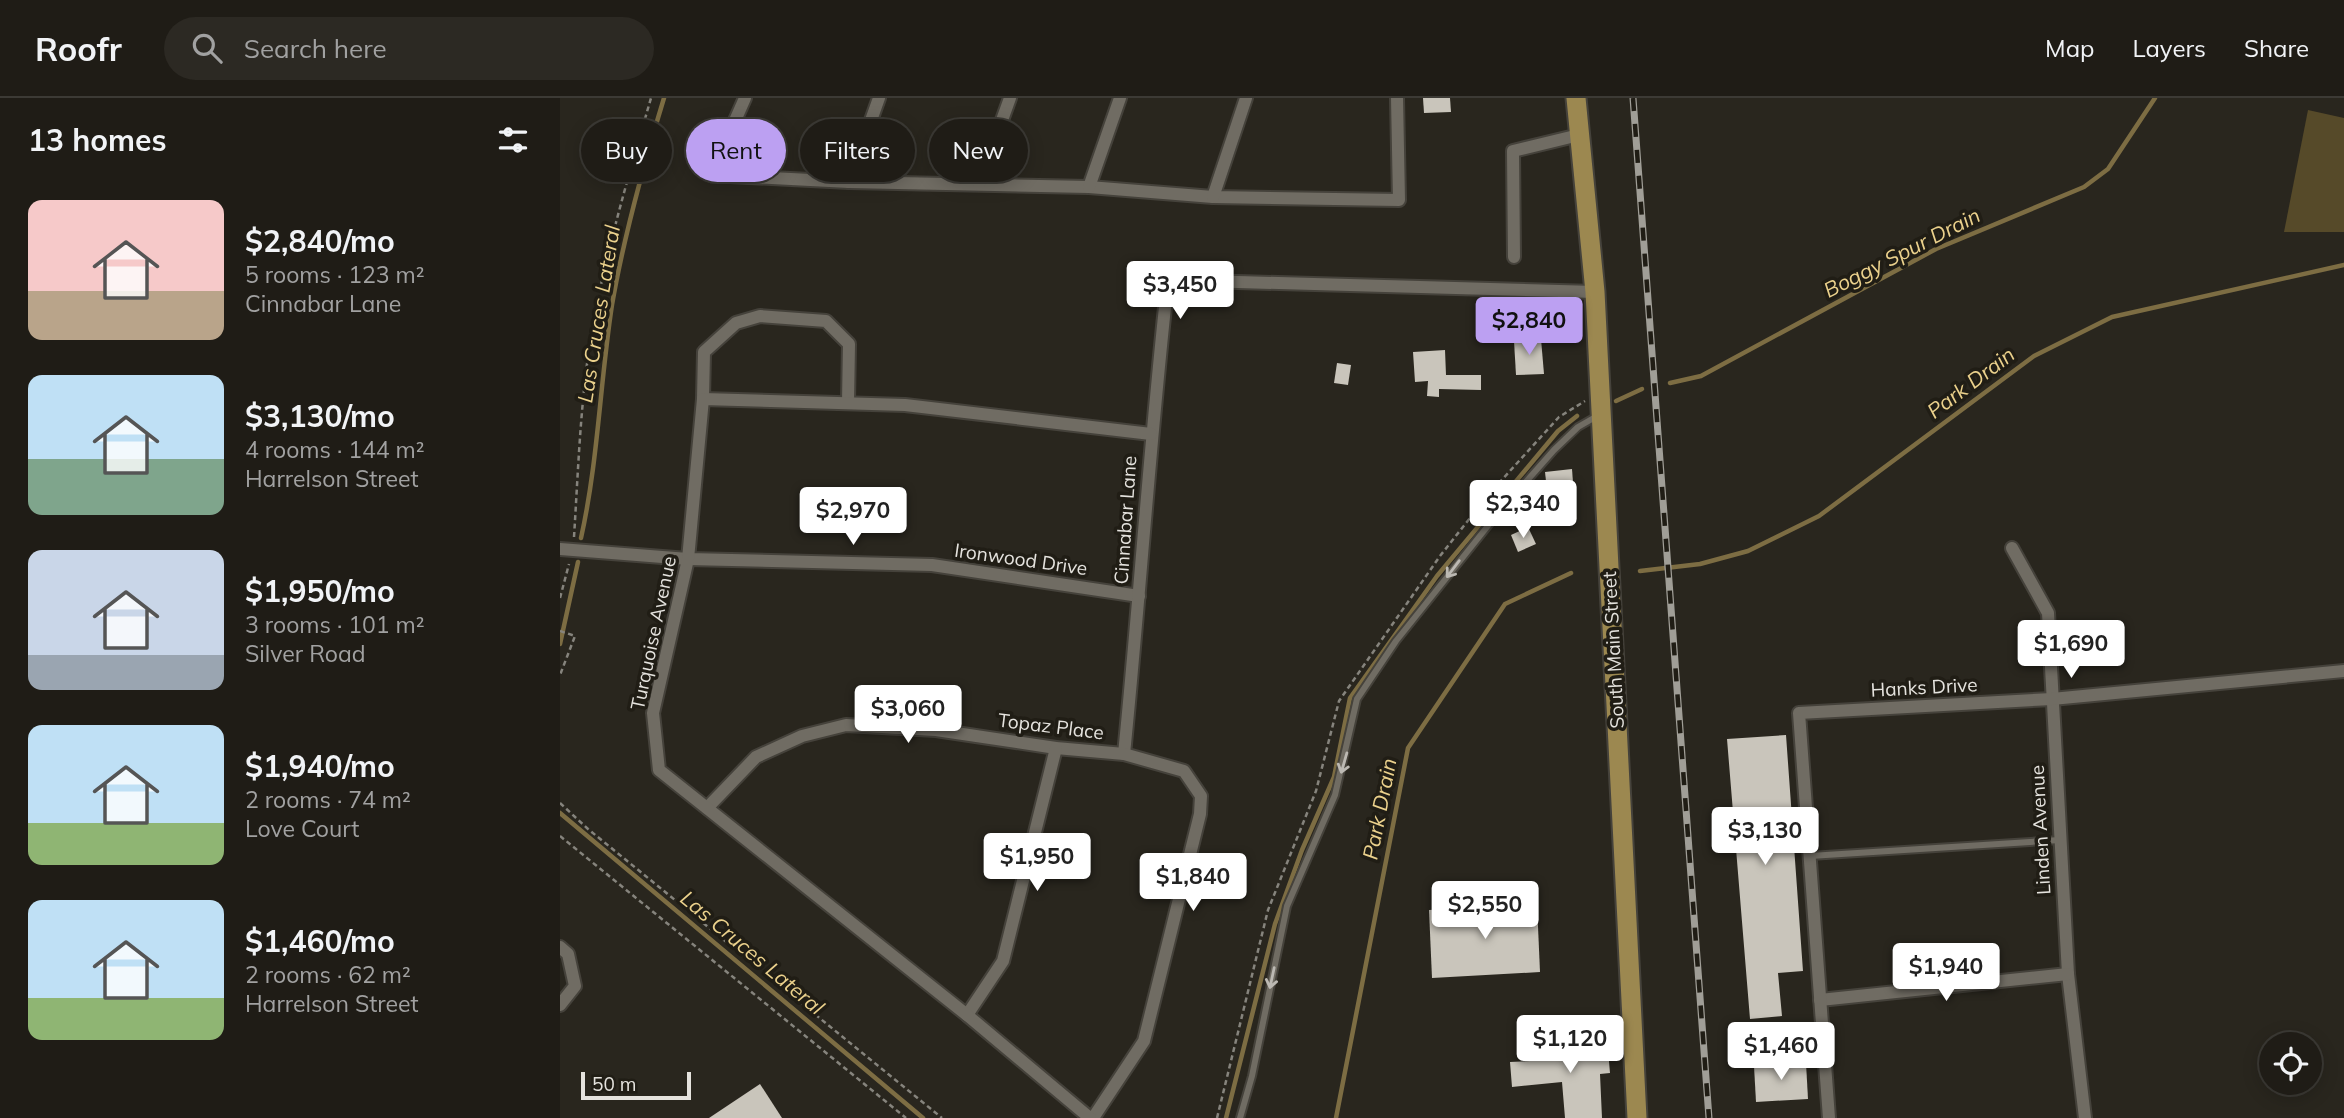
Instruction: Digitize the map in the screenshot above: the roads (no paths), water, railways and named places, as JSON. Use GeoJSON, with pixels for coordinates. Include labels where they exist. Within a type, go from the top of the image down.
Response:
{"type":"FeatureCollection","features":[{"type":"Feature","properties":{"kind":"main road","name":"South Main Street"},"geometry":{"type":"LineString","coordinates":[[1576,98],[1595,292],[1637,1118]]}},
{"type":"Feature","properties":{"kind":"street"},"geometry":{"type":"LineString","coordinates":[[745,98],[711,175],[800,179]]}},
{"type":"Feature","properties":{"kind":"street"},"geometry":{"type":"LineString","coordinates":[[871,119],[879,98]]}},
{"type":"Feature","properties":{"kind":"street"},"geometry":{"type":"LineString","coordinates":[[979,184],[1010,98]]}},
{"type":"Feature","properties":{"kind":"street"},"geometry":{"type":"LineString","coordinates":[[1089,187],[1120,98]]}},
{"type":"Feature","properties":{"kind":"street"},"geometry":{"type":"LineString","coordinates":[[1213,197],[1246,98]]}},
{"type":"Feature","properties":{"kind":"street"},"geometry":{"type":"LineString","coordinates":[[892,182],[1089,187],[1213,197],[1399,200],[1397,98]]}},
{"type":"Feature","properties":{"kind":"street"},"geometry":{"type":"LineString","coordinates":[[1514,257],[1513,151],[1578,135]]}},
{"type":"Feature","properties":{"kind":"street","name":"Cinnabar Lane"},"geometry":{"type":"LineString","coordinates":[[1124,754],[1151,434],[1168,280],[1595,292]]}},
{"type":"Feature","properties":{"kind":"street","name":"Turquoise Avenue"},"geometry":{"type":"LineString","coordinates":[[848,402],[849,344],[839,331],[826,321],[760,316],[736,323],[704,352],[703,399],[688,559],[653,713],[659,770],[1092,1118]]}},
{"type":"Feature","properties":{"kind":"street"},"geometry":{"type":"LineString","coordinates":[[703,399],[848,402],[950,409],[1151,434]]}},
{"type":"Feature","properties":{"kind":"street","name":"Linden Avenue"},"geometry":{"type":"LineString","coordinates":[[2012,548],[2048,613],[2068,974],[2085,1118]]}},
{"type":"Feature","properties":{"kind":"street","name":"Ironwood Drive"},"geometry":{"type":"LineString","coordinates":[[566,550],[688,559],[932,565],[1139,596]]}},
{"type":"Feature","properties":{"kind":"street","name":"Hanks Drive"},"geometry":{"type":"LineString","coordinates":[[1810,856],[1799,713],[2052,699],[2344,671]]}},
{"type":"Feature","properties":{"kind":"street","name":"Topaz Place"},"geometry":{"type":"LineString","coordinates":[[707,808],[756,757],[802,736],[846,725],[936,730],[1056,748],[1124,754]]}},
{"type":"Feature","properties":{"kind":"street"},"geometry":{"type":"LineString","coordinates":[[967,1015],[1003,961],[1056,748]]}},
{"type":"Feature","properties":{"kind":"street"},"geometry":{"type":"LineString","coordinates":[[1092,1118],[1143,1041],[1200,814],[1201,796],[1184,771],[1124,754]]}},
{"type":"Feature","properties":{"kind":"street"},"geometry":{"type":"LineString","coordinates":[[1810,856],[1829,1118]]}},
{"type":"Feature","properties":{"kind":"street"},"geometry":{"type":"LineString","coordinates":[[560,947],[568,954],[575,986],[560,1004]]}},
{"type":"Feature","properties":{"kind":"street"},"geometry":{"type":"LineString","coordinates":[[1820,1000],[2068,974]]}},
{"type":"Feature","properties":{"kind":"lane"},"geometry":{"type":"LineString","coordinates":[[1240,1118],[1252,1076],[1287,906],[1335,794],[1357,699],[1396,641],[1494,517],[1553,450],[1578,427],[1601,414]]}},
{"type":"Feature","properties":{"kind":"lane"},"geometry":{"type":"LineString","coordinates":[[1810,856],[2060,840]]}},
{"type":"Feature","properties":{"kind":"waterway","name":"Las Cruces Lateral"},"geometry":{"type":"LineString","coordinates":[[581,538],[591,480],[612,305],[635,201],[664,98]]}},
{"type":"Feature","properties":{"kind":"waterway","name":"Boggy Spur Drain"},"geometry":{"type":"LineString","coordinates":[[1670,383],[1701,376],[1936,249],[2084,187],[2108,169],[2155,98]]}},
{"type":"Feature","properties":{"kind":"waterway","name":"Park Drain"},"geometry":{"type":"LineString","coordinates":[[1640,571],[1700,564],[1748,551],[1819,516],[2034,356],[2112,317],[2344,265]]}},
{"type":"Feature","properties":{"kind":"waterway","name":"Boggy Spur Drain"},"geometry":{"type":"LineString","coordinates":[[1616,401],[1642,389]]}},
{"type":"Feature","properties":{"kind":"waterway","name":"Boggy Spur Drain"},"geometry":{"type":"LineString","coordinates":[[1226,1118],[1275,924],[1302,850],[1334,777],[1350,698],[1437,576],[1558,431],[1577,416]]}},
{"type":"Feature","properties":{"kind":"waterway","name":"Las Cruces Lateral"},"geometry":{"type":"LineString","coordinates":[[560,644],[578,562]]}},
{"type":"Feature","properties":{"kind":"waterway","name":"Park Drain"},"geometry":{"type":"LineString","coordinates":[[1336,1118],[1408,748],[1505,604],[1571,573]]}},
{"type":"Feature","properties":{"kind":"waterway","name":"Las Cruces Lateral"},"geometry":{"type":"LineString","coordinates":[[560,813],[923,1118]]}},
{"type":"Feature","properties":{"kind":"railway"},"geometry":{"type":"LineString","coordinates":[[1633,98],[1709,1118]]}}]}
